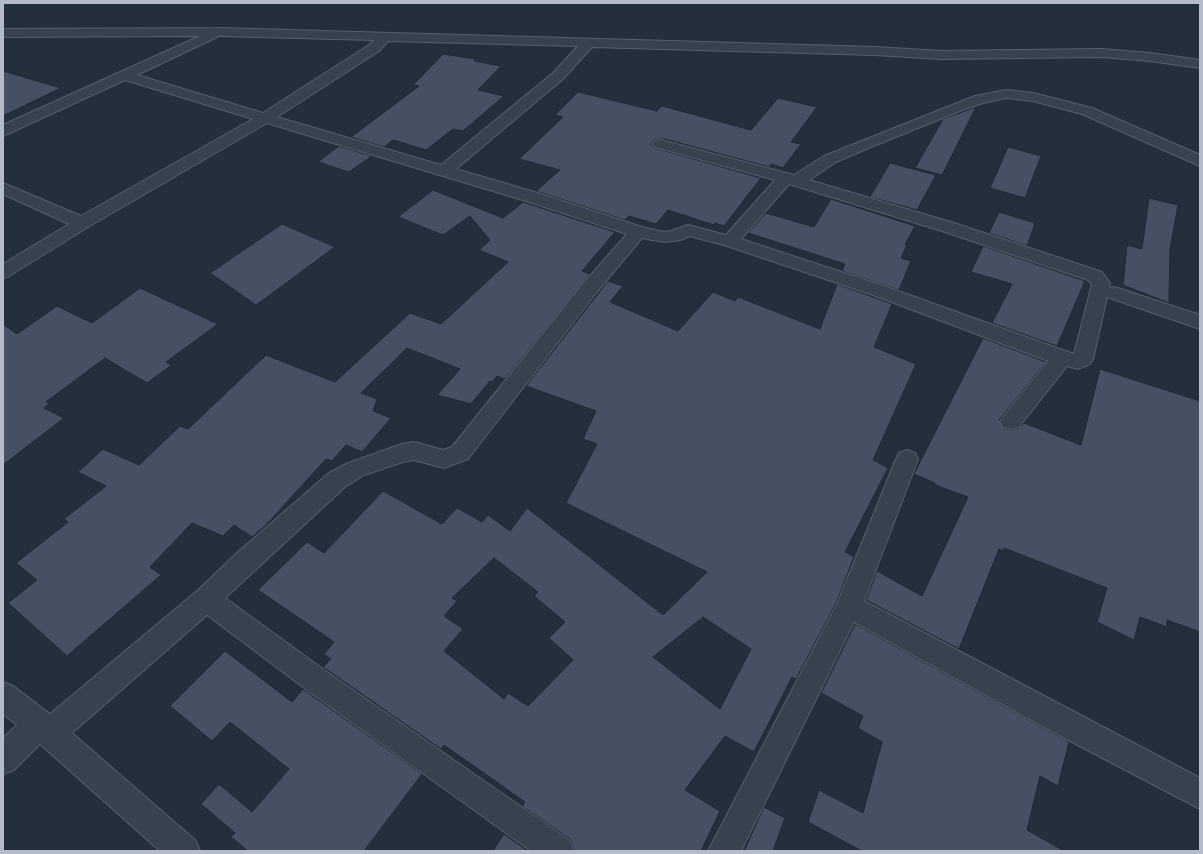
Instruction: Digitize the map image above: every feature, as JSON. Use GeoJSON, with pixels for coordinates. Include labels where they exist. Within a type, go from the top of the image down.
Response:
{"type":"FeatureCollection","features":[{"type":"Feature","properties":{"kind":"street"},"geometry":{"type":"LineString","coordinates":[[3,131],[220,32]]}},
{"type":"Feature","properties":{"kind":"street"},"geometry":{"type":"LineString","coordinates":[[3,34],[220,32],[876,51],[941,55],[1102,54],[1150,57],[1200,64]]}},
{"type":"Feature","properties":{"kind":"street"},"geometry":{"type":"LineString","coordinates":[[3,272],[82,224],[265,118],[374,48],[384,37]]}},
{"type":"Feature","properties":{"kind":"street"},"geometry":{"type":"LineString","coordinates":[[445,170],[558,76],[588,43]]}},
{"type":"Feature","properties":{"kind":"street"},"geometry":{"type":"LineString","coordinates":[[125,76],[532,196],[638,232],[670,237],[684,231],[693,230],[880,291],[1062,358],[1078,362],[1083,359],[1101,283],[1095,276],[963,232],[791,180],[660,144]]}},
{"type":"Feature","properties":{"kind":"street"},"geometry":{"type":"LineString","coordinates":[[730,241],[791,180],[861,146],[960,106],[980,99],[1006,94],[1033,97],[1087,111],[1200,161]]}},
{"type":"Feature","properties":{"kind":"street"},"geometry":{"type":"LineString","coordinates":[[3,188],[82,224]]}},
{"type":"Feature","properties":{"kind":"street"},"geometry":{"type":"LineString","coordinates":[[3,759],[44,729],[206,600],[288,523],[337,480],[351,472],[402,453],[414,451],[444,459],[460,453],[589,289],[638,232]]}},
{"type":"Feature","properties":{"kind":"street"},"geometry":{"type":"LineString","coordinates":[[1114,293],[1200,322]]}},
{"type":"Feature","properties":{"kind":"street"},"geometry":{"type":"LineString","coordinates":[[1011,421],[1062,358]]}},
{"type":"Feature","properties":{"kind":"street"},"geometry":{"type":"LineString","coordinates":[[724,851],[849,606],[907,459]]}},
{"type":"Feature","properties":{"kind":"street"},"geometry":{"type":"LineString","coordinates":[[206,600],[317,681],[558,851]]}},
{"type":"Feature","properties":{"kind":"street"},"geometry":{"type":"LineString","coordinates":[[849,606],[1061,721],[1200,794]]}},
{"type":"Feature","properties":{"kind":"street"},"geometry":{"type":"LineString","coordinates":[[3,696],[44,729],[184,851]]}},
{"type":"Feature","properties":{"kind":"building"},"geometry":{"type":"Polygon","coordinates":[[[443,54],[476,59],[474,61],[501,66],[478,90],[504,96],[463,131],[453,129],[426,150],[393,140],[384,147],[351,137],[419,86],[413,85],[443,54]]]}},
{"type":"Feature","properties":{"kind":"building"},"geometry":{"type":"Polygon","coordinates":[[[3,71],[61,88],[3,116],[3,71]]]}},
{"type":"Feature","properties":{"kind":"building"},"geometry":{"type":"Polygon","coordinates":[[[578,92],[657,111],[662,106],[751,130],[778,98],[817,107],[791,142],[801,144],[783,168],[771,164],[769,167],[661,138],[654,140],[650,144],[655,148],[761,178],[724,226],[715,223],[714,225],[668,210],[656,224],[629,216],[625,220],[536,191],[560,170],[519,159],[563,117],[555,115],[578,92]]]}},
{"type":"Feature","properties":{"kind":"building"},"geometry":{"type":"Polygon","coordinates":[[[976,107],[942,175],[915,168],[943,119],[976,107]]]}},
{"type":"Feature","properties":{"kind":"building"},"geometry":{"type":"Polygon","coordinates":[[[339,146],[372,156],[349,172],[318,162],[339,146]]]}},
{"type":"Feature","properties":{"kind":"building"},"geometry":{"type":"Polygon","coordinates":[[[1008,147],[1041,156],[1025,198],[990,188],[1008,147]]]}},
{"type":"Feature","properties":{"kind":"building"},"geometry":{"type":"Polygon","coordinates":[[[890,163],[936,175],[917,210],[870,197],[890,163]]]}},
{"type":"Feature","properties":{"kind":"building"},"geometry":{"type":"Polygon","coordinates":[[[433,190],[503,218],[523,202],[615,232],[582,271],[590,274],[505,379],[497,376],[492,382],[490,381],[471,404],[437,395],[460,369],[407,348],[361,393],[377,399],[373,411],[391,418],[362,452],[346,445],[332,461],[326,459],[266,525],[252,537],[234,525],[223,536],[192,523],[150,567],[161,575],[67,656],[8,603],[37,580],[16,563],[68,522],[64,519],[106,486],[78,472],[103,449],[139,465],[180,426],[188,429],[266,355],[335,382],[410,313],[441,324],[508,262],[479,250],[490,240],[470,216],[443,235],[398,217],[433,190]]]}},
{"type":"Feature","properties":{"kind":"building"},"geometry":{"type":"Polygon","coordinates":[[[1149,198],[1178,205],[1170,249],[1169,303],[1123,285],[1127,245],[1142,249],[1149,198]]]}},
{"type":"Feature","properties":{"kind":"building"},"geometry":{"type":"Polygon","coordinates":[[[831,199],[915,226],[905,245],[907,245],[901,258],[911,261],[899,290],[842,271],[845,264],[748,233],[766,213],[814,227],[831,199]]]}},
{"type":"Feature","properties":{"kind":"building"},"geometry":{"type":"Polygon","coordinates":[[[999,212],[1035,223],[1027,246],[989,233],[999,212]]]}},
{"type":"Feature","properties":{"kind":"building"},"geometry":{"type":"Polygon","coordinates":[[[282,224],[335,247],[256,305],[210,273],[282,224]]]}},
{"type":"Feature","properties":{"kind":"building"},"geometry":{"type":"Polygon","coordinates":[[[983,246],[1085,281],[1057,346],[992,323],[1012,284],[971,272],[983,246]]]}},
{"type":"Feature","properties":{"kind":"building"},"geometry":{"type":"Polygon","coordinates":[[[608,281],[623,286],[610,302],[678,331],[713,292],[735,301],[738,297],[820,329],[837,284],[892,304],[874,347],[916,364],[873,460],[888,468],[845,552],[854,557],[837,601],[796,679],[792,677],[754,752],[725,736],[685,790],[720,811],[701,851],[575,851],[570,839],[522,806],[525,802],[444,745],[441,749],[323,667],[331,659],[324,654],[334,642],[258,590],[307,542],[324,553],[383,491],[442,524],[457,508],[482,522],[488,515],[510,531],[527,508],[663,615],[707,572],[566,503],[597,444],[583,439],[596,411],[526,386],[608,281]],[[494,558],[452,598],[457,601],[444,616],[463,629],[444,651],[504,699],[508,693],[528,706],[573,660],[549,638],[565,622],[534,596],[538,592],[494,558]],[[703,617],[653,657],[720,709],[751,649],[703,617]]]}},
{"type":"Feature","properties":{"kind":"building"},"geometry":{"type":"Polygon","coordinates":[[[140,288],[218,324],[166,362],[172,365],[147,383],[105,358],[46,402],[50,403],[44,408],[64,418],[3,465],[3,324],[17,334],[57,306],[92,323],[140,288]]]}},
{"type":"Feature","properties":{"kind":"building"},"geometry":{"type":"Polygon","coordinates":[[[983,338],[1046,362],[999,420],[1003,428],[1011,430],[1019,428],[1024,423],[1081,445],[1100,369],[1200,401],[1200,632],[1167,620],[1167,627],[1140,617],[1134,640],[1097,622],[1107,588],[1004,548],[1004,551],[999,549],[959,649],[866,600],[877,571],[922,596],[968,497],[935,485],[935,483],[914,474],[983,338]]]}},
{"type":"Feature","properties":{"kind":"building"},"geometry":{"type":"Polygon","coordinates":[[[855,624],[1069,742],[1058,786],[1040,776],[1027,830],[1064,851],[862,851],[808,822],[819,790],[863,813],[882,742],[858,728],[863,716],[821,693],[855,624]]]}},
{"type":"Feature","properties":{"kind":"building"},"geometry":{"type":"Polygon","coordinates":[[[225,651],[292,702],[303,689],[422,774],[364,851],[248,851],[231,837],[235,833],[201,804],[219,784],[252,812],[289,769],[230,722],[212,741],[170,706],[225,651]]]}},
{"type":"Feature","properties":{"kind":"building"},"geometry":{"type":"Polygon","coordinates":[[[764,807],[785,818],[773,851],[744,851],[764,807]]]}},
{"type":"Feature","properties":{"kind":"building"},"geometry":{"type":"Polygon","coordinates":[[[504,834],[528,851],[493,851],[504,834]]]}}]}
